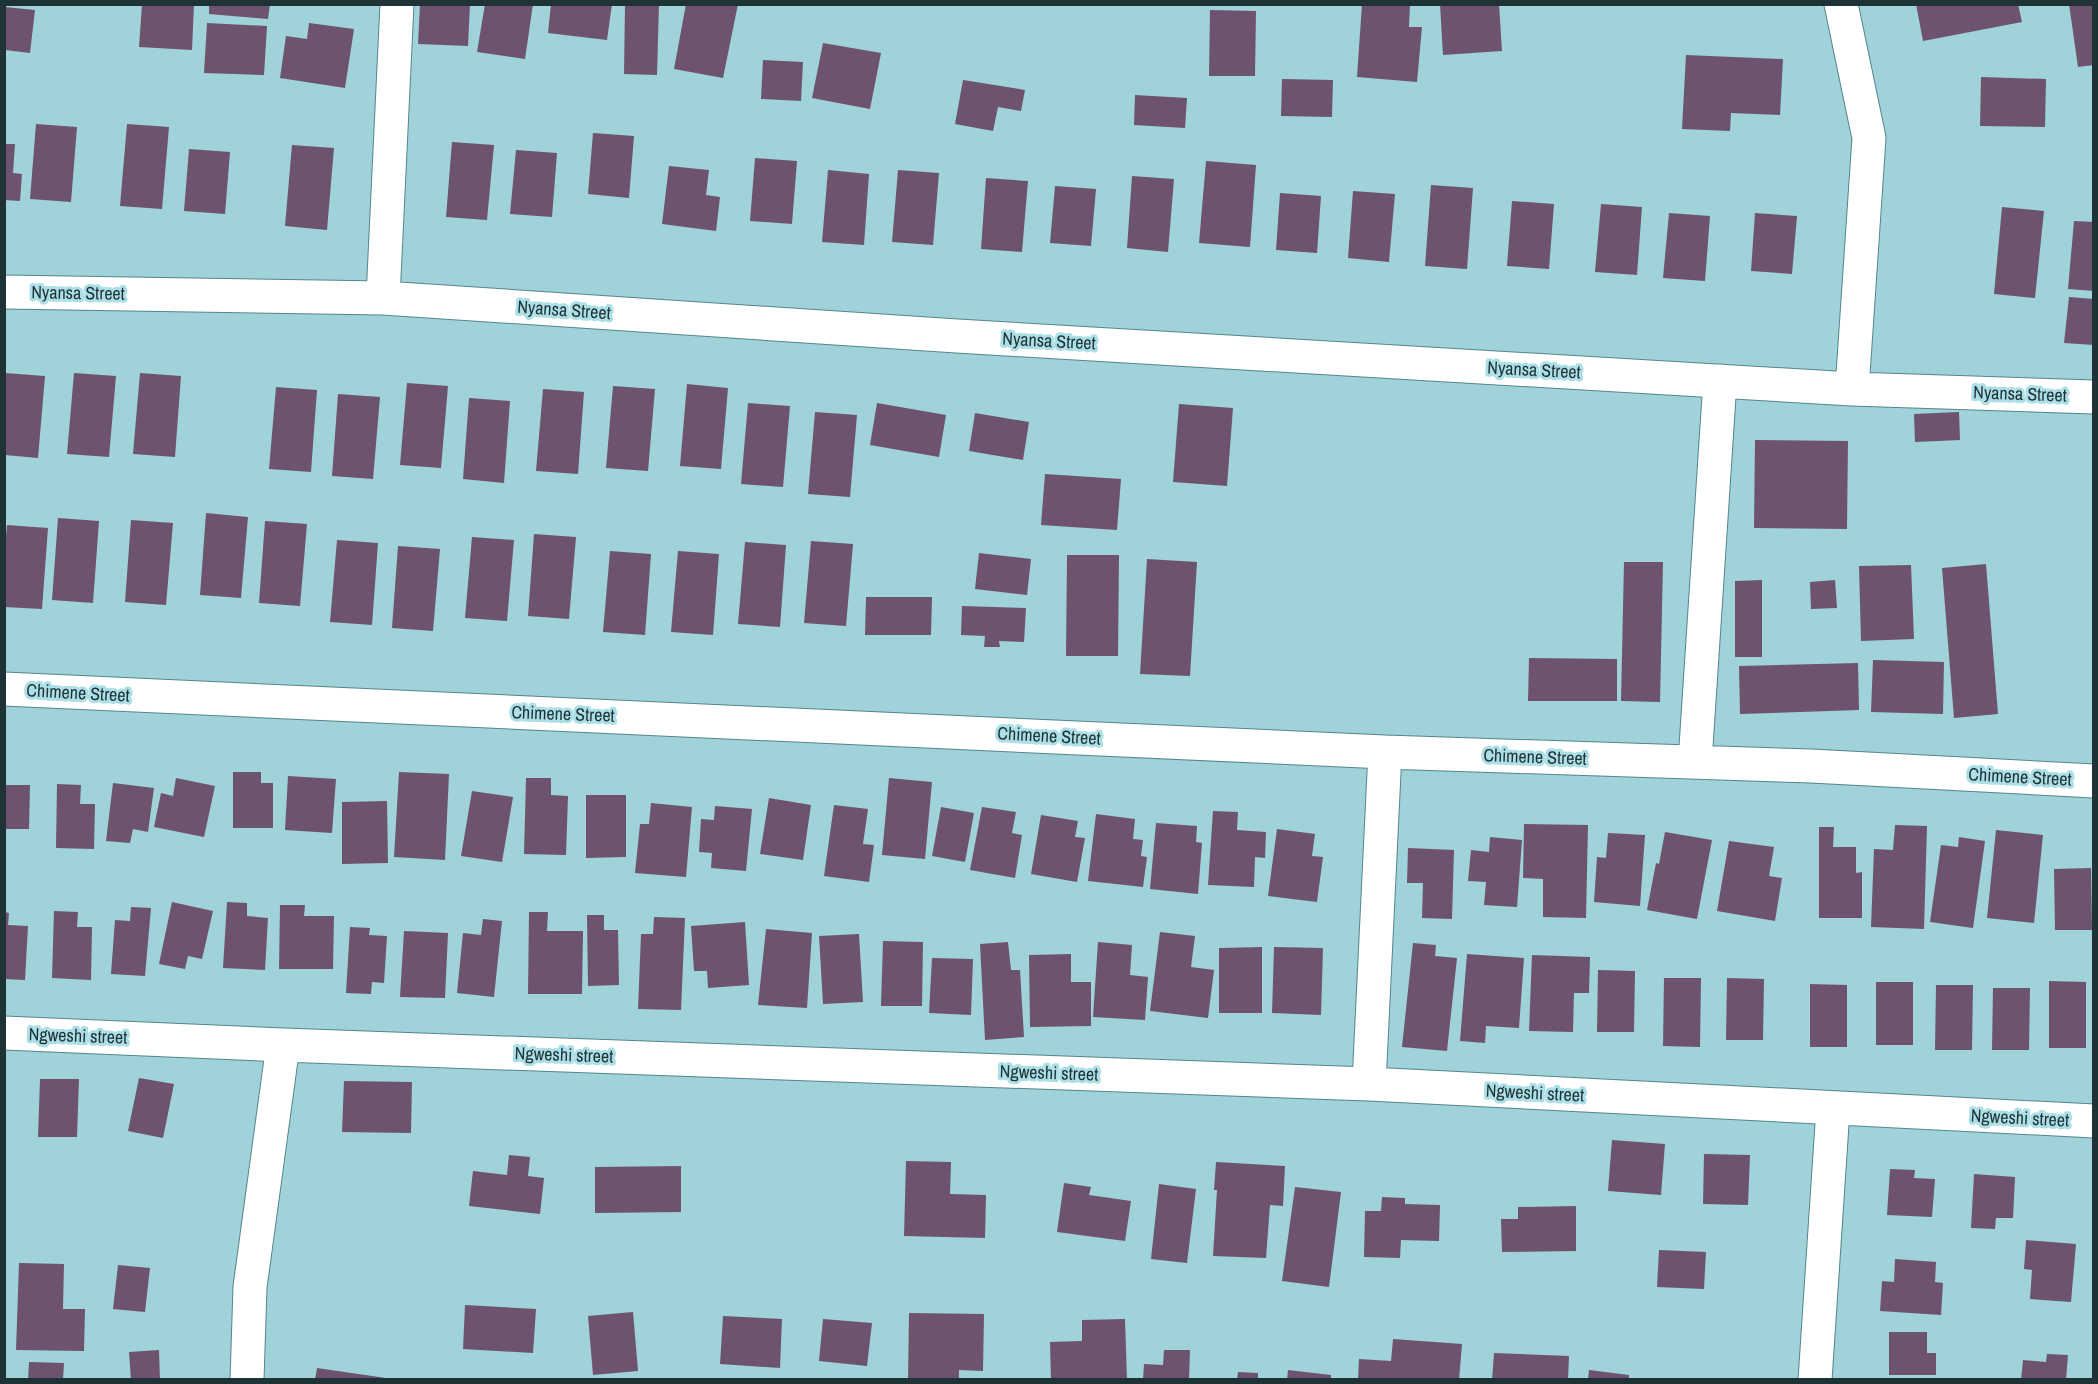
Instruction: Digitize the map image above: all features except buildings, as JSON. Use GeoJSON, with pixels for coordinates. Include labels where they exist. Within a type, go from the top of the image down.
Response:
{"type":"FeatureCollection","features":[{"type":"Feature","properties":{"kind":"street"},"geometry":{"type":"LineString","coordinates":[[383,298],[397,4]]}},
{"type":"Feature","properties":{"kind":"street"},"geometry":{"type":"LineString","coordinates":[[1841,4],[1869,138],[1852,389]]}},
{"type":"Feature","properties":{"kind":"street","name":"Nyansa Street"},"geometry":{"type":"LineString","coordinates":[[4,292],[383,298],[969,337],[1852,389],[2094,397]]}},
{"type":"Feature","properties":{"kind":"street"},"geometry":{"type":"LineString","coordinates":[[1695,762],[1720,381]]}},
{"type":"Feature","properties":{"kind":"street","name":"Chimene Street"},"geometry":{"type":"LineString","coordinates":[[4,689],[1385,752],[1695,762],[2094,781]]}},
{"type":"Feature","properties":{"kind":"street"},"geometry":{"type":"LineString","coordinates":[[1369,1084],[1385,752]]}},
{"type":"Feature","properties":{"kind":"street","name":"Ngweshi street"},"geometry":{"type":"LineString","coordinates":[[4,1033],[1369,1084],[2094,1122]]}},
{"type":"Feature","properties":{"kind":"street"},"geometry":{"type":"LineString","coordinates":[[247,1380],[250,1287],[283,1045]]}},
{"type":"Feature","properties":{"kind":"street"},"geometry":{"type":"LineString","coordinates":[[1815,1380],[1833,1109]]}}]}
